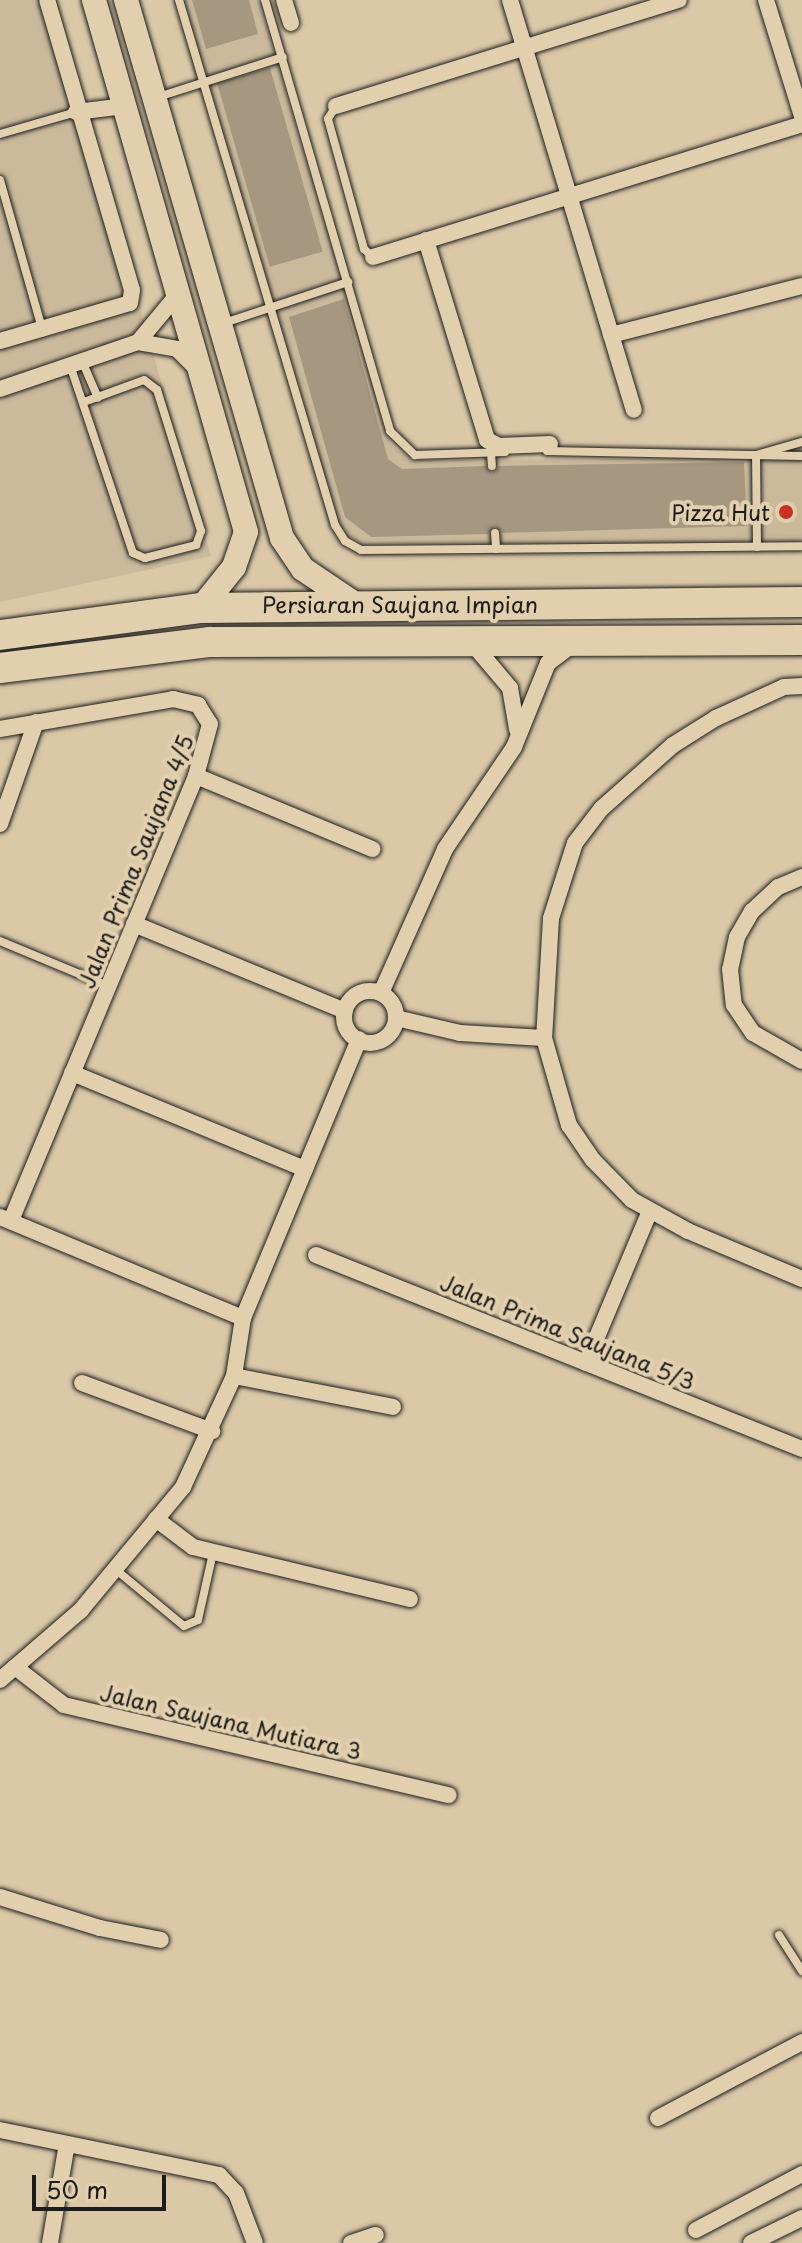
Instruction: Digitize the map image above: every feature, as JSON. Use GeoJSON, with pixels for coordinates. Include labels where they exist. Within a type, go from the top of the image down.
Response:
{"type":"FeatureCollection","features":[{"type":"Feature","properties":{"kind":"highway"},"geometry":{"type":"LineString","coordinates":[[722,604],[760,587],[802,584]]}},
{"type":"Feature","properties":{"kind":"highway","name":"Persiaran Saujana Impian"},"geometry":{"type":"LineString","coordinates":[[0,635],[201,608],[352,602],[802,602]]}},
{"type":"Feature","properties":{"kind":"highway","name":"Persiaran Saujana Impian"},"geometry":{"type":"LineString","coordinates":[[0,668],[210,642],[802,640]]}},
{"type":"Feature","properties":{"kind":"street"},"geometry":{"type":"LineString","coordinates":[[0,341],[130,303],[132,290],[76,112],[47,0]]}},
{"type":"Feature","properties":{"kind":"street"},"geometry":{"type":"LineString","coordinates":[[94,0],[246,532],[234,567],[201,608]]}},
{"type":"Feature","properties":{"kind":"street"},"geometry":{"type":"LineString","coordinates":[[126,0],[282,538],[303,569],[352,602]]}},
{"type":"Feature","properties":{"kind":"street"},"geometry":{"type":"LineString","coordinates":[[284,0],[291,23]]}},
{"type":"Feature","properties":{"kind":"street"},"geometry":{"type":"LineString","coordinates":[[510,0],[634,410]]}},
{"type":"Feature","properties":{"kind":"street"},"geometry":{"type":"LineString","coordinates":[[336,106],[679,0]]}},
{"type":"Feature","properties":{"kind":"street"},"geometry":{"type":"LineString","coordinates":[[766,0],[802,116]]}},
{"type":"Feature","properties":{"kind":"street"},"geometry":{"type":"LineString","coordinates":[[76,112],[124,106]]}},
{"type":"Feature","properties":{"kind":"street"},"geometry":{"type":"LineString","coordinates":[[373,257],[802,124]]}},
{"type":"Feature","properties":{"kind":"street"},"geometry":{"type":"LineString","coordinates":[[426,240],[487,440],[499,446],[550,444]]}},
{"type":"Feature","properties":{"kind":"street"},"geometry":{"type":"LineString","coordinates":[[611,335],[802,286]]}},
{"type":"Feature","properties":{"kind":"street"},"geometry":{"type":"LineString","coordinates":[[138,342],[178,294]]}},
{"type":"Feature","properties":{"kind":"street"},"geometry":{"type":"LineString","coordinates":[[0,389],[138,342],[177,349],[200,371]]}},
{"type":"Feature","properties":{"kind":"street"},"geometry":{"type":"LineString","coordinates":[[381,993],[438,863],[514,747],[548,663],[581,639]]}},
{"type":"Feature","properties":{"kind":"street"},"geometry":{"type":"LineString","coordinates":[[472,643],[510,688],[518,731]]}},
{"type":"Feature","properties":{"kind":"street"},"geometry":{"type":"LineString","coordinates":[[802,686],[784,687],[716,718],[673,745],[601,809],[575,843],[551,918],[544,1038],[569,1125],[593,1160],[649,1213],[802,1279]]}},
{"type":"Feature","properties":{"kind":"street","name":"Jalan Prima Saujana 4/5"},"geometry":{"type":"LineString","coordinates":[[0,729],[164,699],[189,700],[210,724],[196,776],[72,1073],[5,1219]]}},
{"type":"Feature","properties":{"kind":"street"},"geometry":{"type":"LineString","coordinates":[[0,824],[36,722]]}},
{"type":"Feature","properties":{"kind":"street"},"geometry":{"type":"LineString","coordinates":[[196,776],[372,849]]}},
{"type":"Feature","properties":{"kind":"street"},"geometry":{"type":"LineString","coordinates":[[802,877],[778,887],[752,911],[737,937],[730,969],[734,1005],[753,1033],[802,1061]]}},
{"type":"Feature","properties":{"kind":"street"},"geometry":{"type":"LineString","coordinates":[[134,924],[345,1011]]}},
{"type":"Feature","properties":{"kind":"street"},"geometry":{"type":"LineString","coordinates":[[381,993],[394,1006],[396,1018],[383,1039],[359,1039],[348,1029],[345,1011],[357,995],[381,993]]}},
{"type":"Feature","properties":{"kind":"street"},"geometry":{"type":"LineString","coordinates":[[396,1018],[460,1033],[544,1038]]}},
{"type":"Feature","properties":{"kind":"street"},"geometry":{"type":"LineString","coordinates":[[0,1680],[81,1610],[183,1487],[212,1431],[234,1376],[243,1318],[359,1039]]}},
{"type":"Feature","properties":{"kind":"street"},"geometry":{"type":"LineString","coordinates":[[72,1073],[305,1169]]}},
{"type":"Feature","properties":{"kind":"street"},"geometry":{"type":"LineString","coordinates":[[586,1363],[649,1213]]}},
{"type":"Feature","properties":{"kind":"street"},"geometry":{"type":"LineString","coordinates":[[5,1219],[243,1318]]}},
{"type":"Feature","properties":{"kind":"street","name":"Jalan Prima Saujana 5/3"},"geometry":{"type":"LineString","coordinates":[[316,1255],[802,1449]]}},
{"type":"Feature","properties":{"kind":"street"},"geometry":{"type":"LineString","coordinates":[[234,1376],[393,1407]]}},
{"type":"Feature","properties":{"kind":"street"},"geometry":{"type":"LineString","coordinates":[[82,1383],[212,1431]]}},
{"type":"Feature","properties":{"kind":"street"},"geometry":{"type":"LineString","coordinates":[[156,1519],[193,1547],[410,1599]]}},
{"type":"Feature","properties":{"kind":"street","name":"Jalan Saujana Mutiara 3"},"geometry":{"type":"LineString","coordinates":[[15,1667],[64,1705],[449,1795]]}},
{"type":"Feature","properties":{"kind":"street"},"geometry":{"type":"LineString","coordinates":[[0,1897],[100,1928],[161,1940]]}},
{"type":"Feature","properties":{"kind":"street"},"geometry":{"type":"LineString","coordinates":[[658,2118],[799,2050]]}},
{"type":"Feature","properties":{"kind":"street"},"geometry":{"type":"LineString","coordinates":[[0,2130],[219,2175],[236,2193],[255,2243]]}},
{"type":"Feature","properties":{"kind":"street"},"geometry":{"type":"LineString","coordinates":[[50,2243],[67,2144]]}},
{"type":"Feature","properties":{"kind":"street"},"geometry":{"type":"LineString","coordinates":[[696,2230],[802,2174]]}},
{"type":"Feature","properties":{"kind":"street"},"geometry":{"type":"LineString","coordinates":[[751,2243],[802,2218]]}},
{"type":"Feature","properties":{"kind":"street"},"geometry":{"type":"LineString","coordinates":[[351,2243],[376,2235]]}},
{"type":"Feature","properties":{"kind":"lane"},"geometry":{"type":"LineString","coordinates":[[179,0],[335,525],[345,541],[361,550],[802,546]]}},
{"type":"Feature","properties":{"kind":"lane"},"geometry":{"type":"LineString","coordinates":[[265,0],[390,431],[401,447],[415,455],[802,456]]}},
{"type":"Feature","properties":{"kind":"lane"},"geometry":{"type":"LineString","coordinates":[[154,99],[283,57]]}},
{"type":"Feature","properties":{"kind":"lane"},"geometry":{"type":"LineString","coordinates":[[336,106],[328,119],[364,249],[373,257]]}},
{"type":"Feature","properties":{"kind":"lane"},"geometry":{"type":"LineString","coordinates":[[0,134],[76,112]]}},
{"type":"Feature","properties":{"kind":"lane"},"geometry":{"type":"LineString","coordinates":[[0,180],[42,328]]}},
{"type":"Feature","properties":{"kind":"lane"},"geometry":{"type":"LineString","coordinates":[[220,324],[348,282]]}},
{"type":"Feature","properties":{"kind":"lane"},"geometry":{"type":"LineString","coordinates":[[76,363],[98,398]]}},
{"type":"Feature","properties":{"kind":"lane"},"geometry":{"type":"LineString","coordinates":[[76,363],[84,402],[133,553],[145,558],[196,545],[201,531],[157,390],[144,380],[84,402]]}},
{"type":"Feature","properties":{"kind":"lane"},"geometry":{"type":"LineString","coordinates":[[756,455],[802,442]]}},
{"type":"Feature","properties":{"kind":"lane"},"geometry":{"type":"LineString","coordinates":[[491,453],[492,466]]}},
{"type":"Feature","properties":{"kind":"lane"},"geometry":{"type":"LineString","coordinates":[[756,455],[757,547]]}},
{"type":"Feature","properties":{"kind":"lane"},"geometry":{"type":"LineString","coordinates":[[495,533],[496,549]]}},
{"type":"Feature","properties":{"kind":"lane"},"geometry":{"type":"LineString","coordinates":[[0,941],[108,986]]}},
{"type":"Feature","properties":{"kind":"lane"},"geometry":{"type":"LineString","coordinates":[[115,1569],[184,1626],[198,1620],[213,1553]]}},
{"type":"Feature","properties":{"kind":"lane"},"geometry":{"type":"LineString","coordinates":[[779,1935],[802,1971]]}},
{"type":"Feature","properties":{"kind":"shaded area"},"geometry":{"type":"Polygon","coordinates":[[[0,0],[52,0],[211,556],[0,602],[0,0]]]}},
{"type":"Feature","properties":{"kind":"shaded area"},"geometry":{"type":"Polygon","coordinates":[[[183,0],[258,0],[391,445],[412,460],[802,458],[802,541],[363,544],[349,536],[338,522],[183,0]]]}},
{"type":"Feature","properties":{"kind":"building"},"geometry":{"type":"Polygon","coordinates":[[[192,0],[249,0],[258,34],[206,49],[192,0]]]}},
{"type":"Feature","properties":{"kind":"building"},"geometry":{"type":"Polygon","coordinates":[[[270,68],[323,252],[270,267],[217,83],[270,68]]]}},
{"type":"Feature","properties":{"kind":"building"},"geometry":{"type":"Polygon","coordinates":[[[344,299],[388,459],[402,469],[485,466],[492,473],[499,466],[744,462],[747,526],[502,533],[495,526],[488,534],[371,537],[345,517],[289,317],[344,299]]]}},
{"type":"Feature","properties":{"kind":"place","name":"Pizza Hut"},"geometry":{"type":"Point","coordinates":[786,512]}}]}
